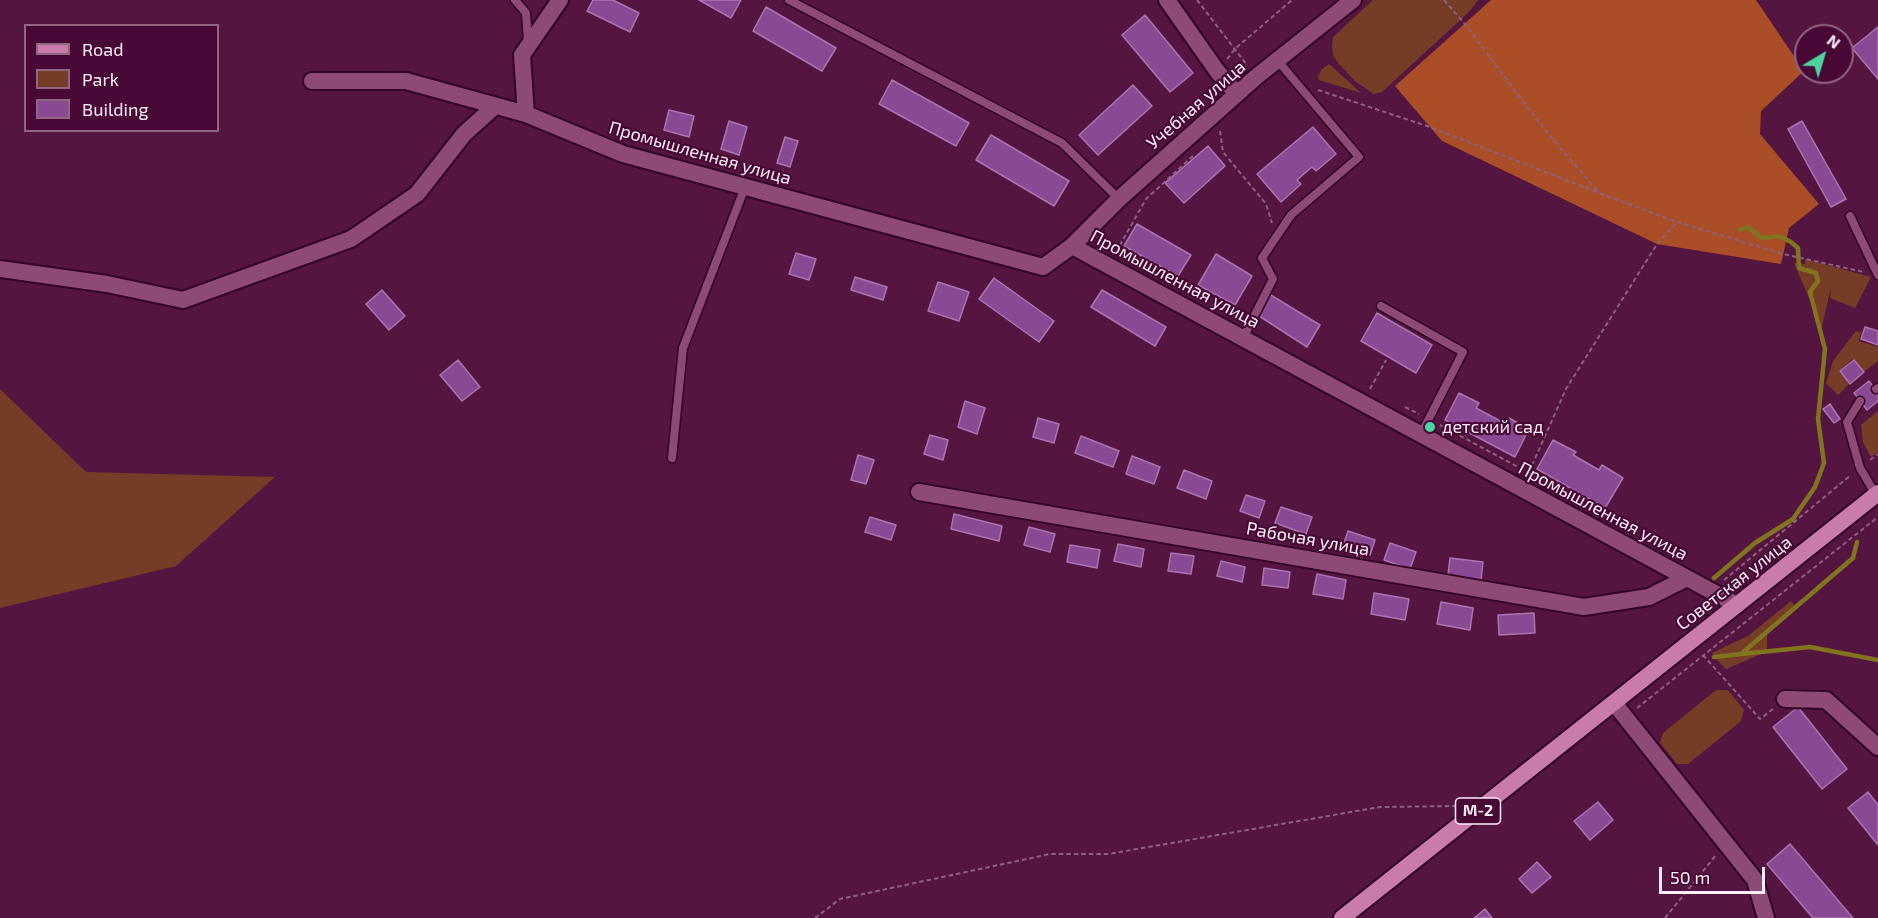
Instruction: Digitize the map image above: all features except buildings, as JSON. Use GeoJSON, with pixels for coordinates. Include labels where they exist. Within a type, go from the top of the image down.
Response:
{"type":"FeatureCollection","features":[{"type":"Feature","properties":{"kind":"main road","name":"Советская улица"},"geometry":{"type":"LineString","coordinates":[[1614,703],[1877,494]]}},
{"type":"Feature","properties":{"kind":"main road","name":"М-2"},"geometry":{"type":"LineString","coordinates":[[1342,918],[1614,703]]}},
{"type":"Feature","properties":{"kind":"street"},"geometry":{"type":"LineString","coordinates":[[526,114],[522,55],[560,0]]}},
{"type":"Feature","properties":{"kind":"street"},"geometry":{"type":"LineString","coordinates":[[1167,0],[1217,71],[1237,94]]}},
{"type":"Feature","properties":{"kind":"street","name":"Учебная улица"},"geometry":{"type":"LineString","coordinates":[[1072,246],[1119,199],[1256,77],[1353,0]]}},
{"type":"Feature","properties":{"kind":"street","name":"Промышленная улица"},"geometry":{"type":"LineString","coordinates":[[312,81],[406,81],[526,114],[622,154],[1043,267],[1072,246],[1737,605]]}},
{"type":"Feature","properties":{"kind":"street"},"geometry":{"type":"LineString","coordinates":[[0,269],[107,284],[183,300],[351,239],[417,194],[464,134],[495,106]]}},
{"type":"Feature","properties":{"kind":"street","name":"Рабочая улица"},"geometry":{"type":"LineString","coordinates":[[919,492],[1584,607],[1649,597],[1687,578]]}},
{"type":"Feature","properties":{"kind":"street"},"geometry":{"type":"LineString","coordinates":[[1785,699],[1826,700],[1878,747]]}},
{"type":"Feature","properties":{"kind":"street"},"geometry":{"type":"LineString","coordinates":[[1614,703],[1755,880],[1766,918]]}},
{"type":"Feature","properties":{"kind":"lane"},"geometry":{"type":"LineString","coordinates":[[515,0],[525,13],[529,45]]}},
{"type":"Feature","properties":{"kind":"lane"},"geometry":{"type":"LineString","coordinates":[[789,0],[1062,143],[1119,199]]}},
{"type":"Feature","properties":{"kind":"lane"},"geometry":{"type":"LineString","coordinates":[[1243,338],[1273,279],[1262,258],[1291,215],[1359,157],[1278,61]]}},
{"type":"Feature","properties":{"kind":"lane"},"geometry":{"type":"LineString","coordinates":[[672,458],[682,348],[745,187]]}},
{"type":"Feature","properties":{"kind":"lane"},"geometry":{"type":"LineString","coordinates":[[1850,216],[1878,275]]}},
{"type":"Feature","properties":{"kind":"lane"},"geometry":{"type":"LineString","coordinates":[[1381,306],[1463,352],[1421,434]]}},
{"type":"Feature","properties":{"kind":"lane"},"geometry":{"type":"LineString","coordinates":[[1860,401],[1847,422],[1860,468],[1877,494]]}},
{"type":"Feature","properties":{"kind":"path"},"geometry":{"type":"LineString","coordinates":[[1197,0],[1256,77]]}},
{"type":"Feature","properties":{"kind":"path"},"geometry":{"type":"LineString","coordinates":[[1217,71],[1236,48],[1292,0]]}},
{"type":"Feature","properties":{"kind":"path"},"geometry":{"type":"LineString","coordinates":[[1444,0],[1465,24],[1537,120],[1599,193]]}},
{"type":"Feature","properties":{"kind":"path"},"geometry":{"type":"LineString","coordinates":[[1300,86],[1333,94],[1430,127],[1677,222],[1792,256],[1878,275]]}},
{"type":"Feature","properties":{"kind":"path"},"geometry":{"type":"LineString","coordinates":[[1212,138],[1220,130],[1224,152],[1266,204],[1276,237]]}},
{"type":"Feature","properties":{"kind":"path"},"geometry":{"type":"LineString","coordinates":[[1116,252],[1146,199],[1196,153]]}},
{"type":"Feature","properties":{"kind":"path"},"geometry":{"type":"LineString","coordinates":[[1528,472],[1566,388],[1657,244],[1677,222]]}},
{"type":"Feature","properties":{"kind":"path"},"geometry":{"type":"LineString","coordinates":[[1370,389],[1386,360]]}},
{"type":"Feature","properties":{"kind":"path"},"geometry":{"type":"LineString","coordinates":[[1710,592],[1878,454]]}},
{"type":"Feature","properties":{"kind":"path"},"geometry":{"type":"LineString","coordinates":[[1625,717],[1878,517]]}},
{"type":"Feature","properties":{"kind":"path"},"geometry":{"type":"LineString","coordinates":[[1692,641],[1760,719],[1785,699]]}},
{"type":"Feature","properties":{"kind":"path"},"geometry":{"type":"LineString","coordinates":[[815,918],[840,899],[1050,854],[1108,854],[1380,807],[1484,806]]}},
{"type":"Feature","properties":{"kind":"path"},"geometry":{"type":"LineString","coordinates":[[1665,918],[1725,843]]}},
{"type":"Feature","properties":{"kind":"green space"},"geometry":{"type":"Polygon","coordinates":[[[1373,0],[1478,0],[1469,12],[1382,92],[1374,94],[1356,82],[1338,63],[1333,55],[1332,47],[1333,37],[1373,0]]]}},
{"type":"Feature","properties":{"kind":"green space"},"geometry":{"type":"Polygon","coordinates":[[[1329,64],[1361,93],[1319,80],[1318,76],[1322,69],[1329,64]]]}},
{"type":"Feature","properties":{"kind":"green space"},"geometry":{"type":"Polygon","coordinates":[[[1805,259],[1871,277],[1855,308],[1830,298],[1831,287],[1821,331],[1811,292],[1819,281],[1816,272],[1800,267],[1799,263],[1805,264],[1805,259]]]}},
{"type":"Feature","properties":{"kind":"green space"},"geometry":{"type":"Polygon","coordinates":[[[1794,263],[1798,263],[1799,268],[1815,273],[1818,281],[1809,292],[1811,303],[1794,263]]]}},
{"type":"Feature","properties":{"kind":"green space"},"geometry":{"type":"Polygon","coordinates":[[[1856,331],[1861,332],[1859,341],[1878,347],[1878,361],[1864,372],[1853,359],[1839,371],[1849,384],[1838,395],[1826,383],[1833,361],[1856,331]]]}},
{"type":"Feature","properties":{"kind":"green space"},"geometry":{"type":"Polygon","coordinates":[[[0,389],[86,472],[275,477],[176,566],[0,608],[0,389]]]}},
{"type":"Feature","properties":{"kind":"green space"},"geometry":{"type":"Polygon","coordinates":[[[1878,411],[1878,452],[1871,457],[1863,442],[1861,425],[1878,411]]]}},
{"type":"Feature","properties":{"kind":"green space"},"geometry":{"type":"Polygon","coordinates":[[[1791,601],[1795,606],[1741,652],[1713,655],[1712,653],[1748,636],[1791,601]]]}},
{"type":"Feature","properties":{"kind":"green space"},"geometry":{"type":"Polygon","coordinates":[[[1767,634],[1767,650],[1743,653],[1767,634]]]}},
{"type":"Feature","properties":{"kind":"green space"},"geometry":{"type":"Polygon","coordinates":[[[1766,652],[1726,669],[1714,657],[1766,652]]]}},
{"type":"Feature","properties":{"kind":"green space"},"geometry":{"type":"Polygon","coordinates":[[[1716,690],[1728,690],[1744,710],[1741,721],[1688,764],[1677,764],[1660,743],[1663,733],[1716,690]]]}},
{"type":"Feature","properties":{"kind":"shaded area"},"geometry":{"type":"Polygon","coordinates":[[[1491,0],[1756,0],[1794,56],[1794,80],[1761,111],[1760,134],[1819,204],[1789,228],[1781,264],[1657,244],[1442,141],[1395,86],[1491,0]]]}},
{"type":"Feature","properties":{"kind":"waterway"},"geometry":{"type":"LineString","coordinates":[[1714,578],[1755,543],[1793,519],[1815,487],[1824,463],[1818,419],[1825,349],[1810,292],[1818,281],[1816,273],[1799,268],[1798,248],[1791,242],[1779,236],[1762,238],[1748,227],[1740,230]]}},
{"type":"Feature","properties":{"kind":"waterway"},"geometry":{"type":"LineString","coordinates":[[1714,657],[1741,654],[1853,558],[1857,542]]}},
{"type":"Feature","properties":{"kind":"waterway"},"geometry":{"type":"LineString","coordinates":[[1741,654],[1810,647],[1878,660]]}},
{"type":"Feature","properties":{"kind":"place","name":"детский сад"},"geometry":{"type":"Point","coordinates":[1430,427]}}]}
